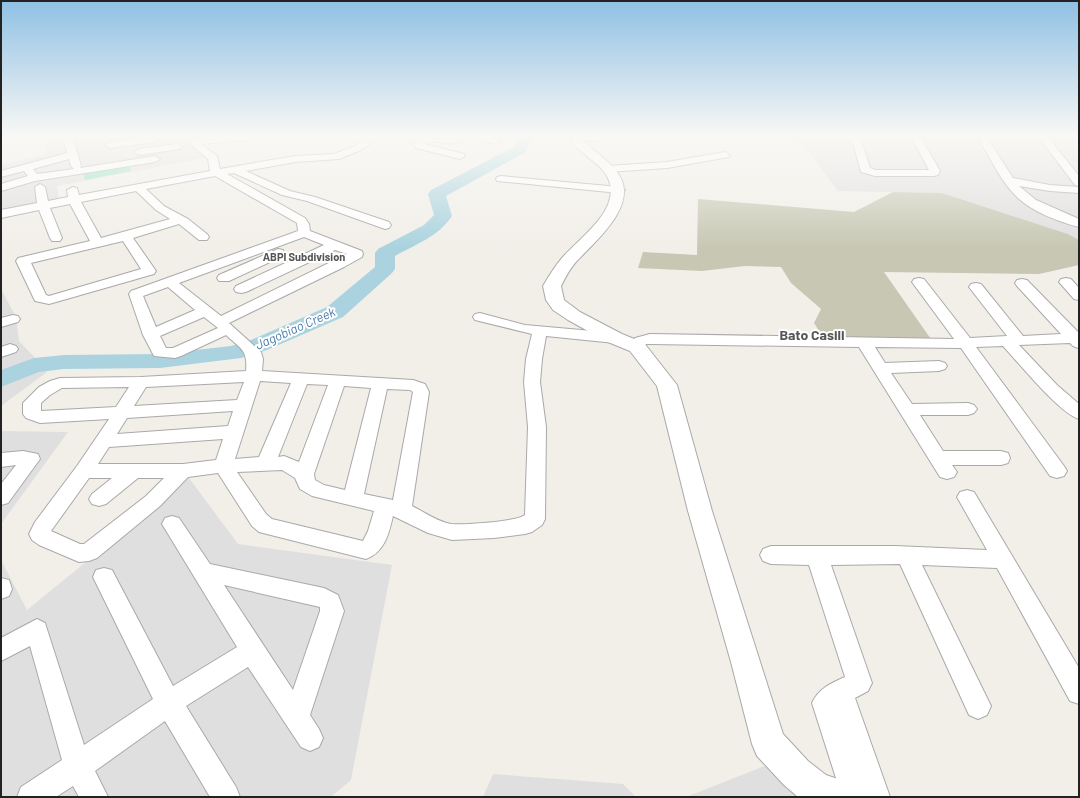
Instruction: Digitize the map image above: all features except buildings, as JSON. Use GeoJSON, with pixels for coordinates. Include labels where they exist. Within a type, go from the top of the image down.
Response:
{"type":"FeatureCollection","features":[{"type":"Feature","properties":{"kind":"street"},"geometry":{"type":"LineString","coordinates":[[31,173],[36,183],[42,205],[56,238]]}},
{"type":"Feature","properties":{"kind":"street"},"geometry":{"type":"LineString","coordinates":[[1,188],[36,183],[54,173]]}},
{"type":"Feature","properties":{"kind":"street"},"geometry":{"type":"LineString","coordinates":[[1,214],[42,205],[74,194],[104,189],[138,187],[164,177],[201,176],[215,173]]}},
{"type":"Feature","properties":{"kind":"street"},"geometry":{"type":"LineString","coordinates":[[216,173],[255,193],[266,202],[301,221],[309,235]]}},
{"type":"Feature","properties":{"kind":"street"},"geometry":{"type":"LineString","coordinates":[[243,173],[286,193],[311,199],[385,225]]}},
{"type":"Feature","properties":{"kind":"street"},"geometry":{"type":"LineString","coordinates":[[611,173],[619,190],[616,202],[609,216],[568,261],[552,286],[554,300],[559,306],[574,316],[615,338],[637,347],[667,385],[700,511],[770,744],[796,773],[825,795]]}},
{"type":"Feature","properties":{"kind":"street"},"geometry":{"type":"LineString","coordinates":[[1006,173],[1025,199],[1079,223]]}},
{"type":"Feature","properties":{"kind":"street"},"geometry":{"type":"LineString","coordinates":[[1071,173],[1079,183]]}},
{"type":"Feature","properties":{"kind":"street"},"geometry":{"type":"LineString","coordinates":[[501,179],[619,190]]}},
{"type":"Feature","properties":{"kind":"street"},"geometry":{"type":"LineString","coordinates":[[1011,181],[1050,188],[1079,190]]}},
{"type":"Feature","properties":{"kind":"street"},"geometry":{"type":"LineString","coordinates":[[138,187],[160,208],[180,220],[202,237]]}},
{"type":"Feature","properties":{"kind":"street"},"geometry":{"type":"LineString","coordinates":[[74,194],[97,242]]}},
{"type":"Feature","properties":{"kind":"street"},"geometry":{"type":"LineString","coordinates":[[126,236],[149,271],[49,300],[40,298],[23,261],[126,236],[180,220]]}},
{"type":"Feature","properties":{"kind":"street"},"geometry":{"type":"LineString","coordinates":[[224,278],[292,247],[309,235]]}},
{"type":"Feature","properties":{"kind":"street"},"geometry":{"type":"LineString","coordinates":[[309,235],[356,254],[339,264],[261,301],[179,351],[160,353],[151,335],[136,294],[209,267],[309,235]]}},
{"type":"Feature","properties":{"kind":"street"},"geometry":{"type":"LineString","coordinates":[[241,289],[334,245]]}},
{"type":"Feature","properties":{"kind":"street"},"geometry":{"type":"LineString","coordinates":[[292,247],[339,264]]}},
{"type":"Feature","properties":{"kind":"street"},"geometry":{"type":"LineString","coordinates":[[209,267],[261,301]]}},
{"type":"Feature","properties":{"kind":"street"},"geometry":{"type":"LineString","coordinates":[[1079,280],[1066,282],[1079,296]]}},
{"type":"Feature","properties":{"kind":"street"},"geometry":{"type":"LineString","coordinates":[[170,282],[223,325],[249,349],[255,359],[254,376],[223,466]]}},
{"type":"Feature","properties":{"kind":"street"},"geometry":{"type":"LineString","coordinates":[[919,282],[966,344],[1057,471]]}},
{"type":"Feature","properties":{"kind":"street"},"geometry":{"type":"LineString","coordinates":[[1022,283],[1077,340]]}},
{"type":"Feature","properties":{"kind":"street"},"geometry":{"type":"LineString","coordinates":[[976,288],[1013,341],[1051,389],[1079,413]]}},
{"type":"Feature","properties":{"kind":"street"},"geometry":{"type":"LineString","coordinates":[[151,335],[206,310]]}},
{"type":"Feature","properties":{"kind":"street"},"geometry":{"type":"LineString","coordinates":[[480,317],[524,329],[615,338]]}},
{"type":"Feature","properties":{"kind":"street"},"geometry":{"type":"LineString","coordinates":[[337,382],[304,474],[307,484],[319,491],[393,508],[435,527],[452,532],[494,530],[525,526],[535,519],[537,427],[532,382],[534,359],[540,330]]}},
{"type":"Feature","properties":{"kind":"street"},"geometry":{"type":"LineString","coordinates":[[637,347],[640,341],[650,339],[966,344],[1013,341],[1077,340]]}},
{"type":"Feature","properties":{"kind":"street"},"geometry":{"type":"LineString","coordinates":[[864,343],[942,465],[1001,458]]}},
{"type":"Feature","properties":{"kind":"street"},"geometry":{"type":"LineString","coordinates":[[880,368],[939,366]]}},
{"type":"Feature","properties":{"kind":"street"},"geometry":{"type":"LineString","coordinates":[[223,466],[259,520],[266,526],[366,550],[371,547],[393,508],[421,392],[419,388],[414,385],[337,382],[254,376],[141,382],[60,383],[50,386],[32,403],[32,414],[40,417],[244,405]]}},
{"type":"Feature","properties":{"kind":"street"},"geometry":{"type":"LineString","coordinates":[[266,464],[301,379]]}},
{"type":"Feature","properties":{"kind":"street"},"geometry":{"type":"LineString","coordinates":[[141,382],[105,441],[39,534],[46,539],[79,553],[93,550],[153,501],[183,471]]}},
{"type":"Feature","properties":{"kind":"street"},"geometry":{"type":"LineString","coordinates":[[353,498],[380,384]]}},
{"type":"Feature","properties":{"kind":"street"},"geometry":{"type":"LineString","coordinates":[[907,410],[968,409]]}},
{"type":"Feature","properties":{"kind":"street"},"geometry":{"type":"LineString","coordinates":[[105,441],[234,432]]}},
{"type":"Feature","properties":{"kind":"street"},"geometry":{"type":"LineString","coordinates":[[1,460],[23,458],[31,459],[1,498]]}},
{"type":"Feature","properties":{"kind":"street"},"geometry":{"type":"LineString","coordinates":[[84,471],[183,471],[223,466],[284,463],[294,467],[304,474]]}},
{"type":"Feature","properties":{"kind":"street"},"geometry":{"type":"LineString","coordinates":[[99,499],[132,472]]}},
{"type":"Feature","properties":{"kind":"street"},"geometry":{"type":"LineString","coordinates":[[967,497],[1079,692]]}},
{"type":"Feature","properties":{"kind":"street"},"geometry":{"type":"LineString","coordinates":[[172,524],[204,572],[252,651],[310,738]]}},
{"type":"Feature","properties":{"kind":"street"},"geometry":{"type":"LineString","coordinates":[[771,555],[907,556],[1004,560]]}},
{"type":"Feature","properties":{"kind":"street"},"geometry":{"type":"LineString","coordinates":[[817,556],[859,683],[840,692],[825,703],[856,797]]}},
{"type":"Feature","properties":{"kind":"street"},"geometry":{"type":"LineString","coordinates":[[907,556],[978,706]]}},
{"type":"Feature","properties":{"kind":"street"},"geometry":{"type":"LineString","coordinates":[[204,572],[324,598],[330,602],[332,612],[296,718]]}},
{"type":"Feature","properties":{"kind":"street"},"geometry":{"type":"LineString","coordinates":[[104,578],[168,703],[226,797]]}},
{"type":"Feature","properties":{"kind":"street"},"geometry":{"type":"LineString","coordinates":[[1,650],[37,630],[77,766],[94,797]]}},
{"type":"Feature","properties":{"kind":"street"},"geometry":{"type":"LineString","coordinates":[[31,797],[139,725],[168,703],[252,651]]}},
{"type":"Feature","properties":{"kind":"street"},"geometry":{"type":"LineString","coordinates":[[840,692],[876,797]]}},
{"type":"Feature","properties":{"kind":"shaded area"},"geometry":{"type":"Polygon","coordinates":[[[1,173],[124,173],[57,186],[59,200],[1,213],[1,173]]]}},
{"type":"Feature","properties":{"kind":"shaded area"},"geometry":{"type":"Polygon","coordinates":[[[825,173],[1079,173],[1079,240],[1068,234],[942,193],[838,191],[825,173]]]}},
{"type":"Feature","properties":{"kind":"shaded area"},"geometry":{"type":"Polygon","coordinates":[[[893,192],[942,193],[1068,234],[1079,240],[1079,265],[1039,274],[884,272],[933,342],[824,339],[814,323],[821,309],[791,283],[781,267],[745,266],[702,271],[638,268],[643,252],[697,255],[698,199],[854,212],[893,192]]]}},
{"type":"Feature","properties":{"kind":"shaded area"},"geometry":{"type":"Polygon","coordinates":[[[1,289],[16,317],[19,341],[47,372],[1,406],[1,289]]]}},
{"type":"Feature","properties":{"kind":"shaded area"},"geometry":{"type":"Polygon","coordinates":[[[1,431],[68,432],[1,524],[1,431]]]}},
{"type":"Feature","properties":{"kind":"shaded area"},"geometry":{"type":"Polygon","coordinates":[[[189,478],[238,544],[392,565],[351,780],[331,797],[1,797],[1,560],[27,610],[189,478]]]}},
{"type":"Feature","properties":{"kind":"shaded area"},"geometry":{"type":"Polygon","coordinates":[[[772,763],[813,797],[686,797],[772,763]]]}},
{"type":"Feature","properties":{"kind":"shaded area"},"geometry":{"type":"Polygon","coordinates":[[[493,774],[623,784],[636,797],[483,797],[493,774]]]}},
{"type":"Feature","properties":{"kind":"green space"},"geometry":{"type":"Polygon","coordinates":[[[83,173],[120,173],[85,180],[83,173]]]}},
{"type":"Feature","properties":{"kind":"waterway","name":"Jagobiao Creek"},"geometry":{"type":"LineString","coordinates":[[1,379],[34,365],[64,362],[160,361],[233,353],[259,345],[335,312],[385,269],[385,253],[431,229],[443,216],[437,194],[476,173]]}},
{"type":"Feature","properties":{"kind":"district","name":"ABPI Subdivision"},"geometry":{"type":"Point","coordinates":[304,257]}},
{"type":"Feature","properties":{"kind":"district","name":"Bato Casili"},"geometry":{"type":"Point","coordinates":[812,335]}}]}
